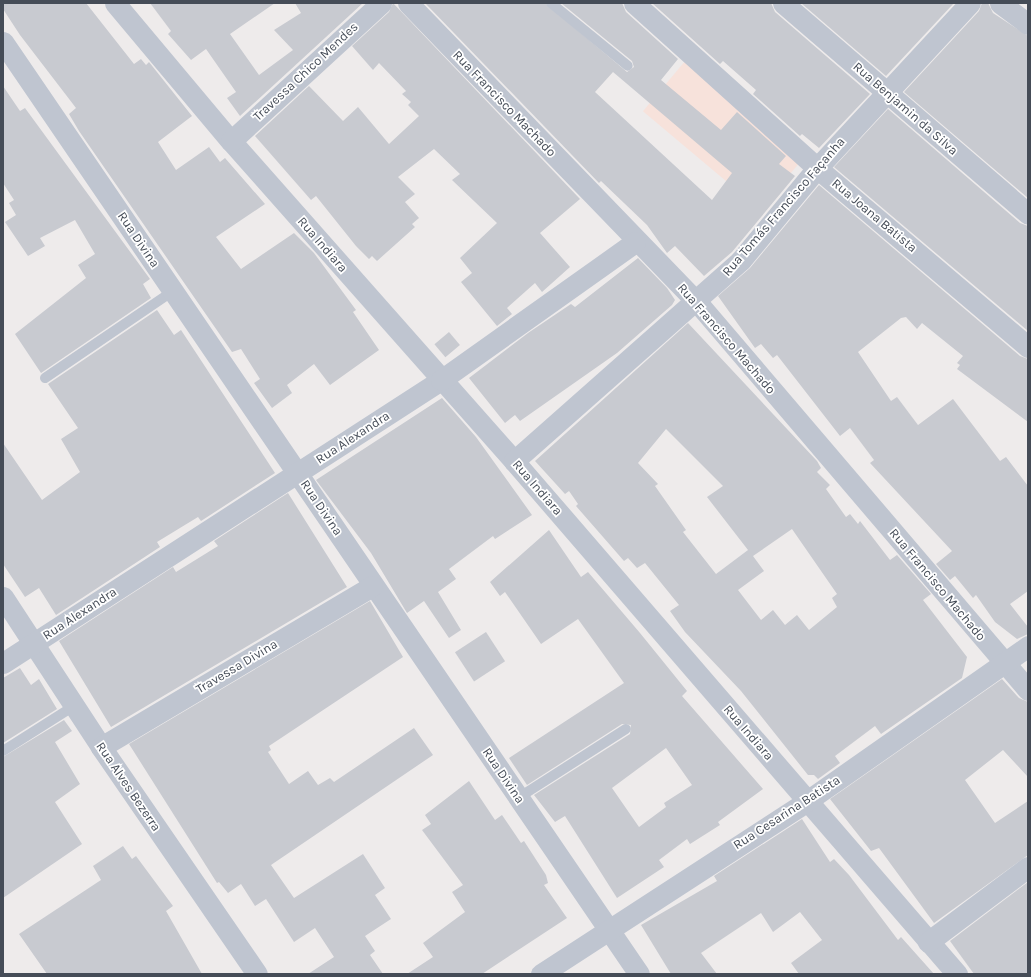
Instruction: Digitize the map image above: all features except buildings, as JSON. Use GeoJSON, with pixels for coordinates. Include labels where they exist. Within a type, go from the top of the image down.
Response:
{"type":"FeatureCollection","features":[{"type":"Feature","properties":{"kind":"street","name":"Rua Indiara"},"geometry":{"type":"LineString","coordinates":[[115,3],[231,141],[514,461],[957,974]]}},
{"type":"Feature","properties":{"kind":"street","name":"Travessa Chico Mendes"},"geometry":{"type":"LineString","coordinates":[[231,141],[381,3]]}},
{"type":"Feature","properties":{"kind":"street","name":"Rua Francisco Machado"},"geometry":{"type":"LineString","coordinates":[[408,3],[635,242],[697,302],[1004,664],[1028,690]]}},
{"type":"Feature","properties":{"kind":"street","name":"Rua Joana Batista"},"geometry":{"type":"LineString","coordinates":[[634,3],[817,168],[1028,347]]}},
{"type":"Feature","properties":{"kind":"street","name":"Rua Benjamin da Silva"},"geometry":{"type":"LineString","coordinates":[[783,3],[1028,214]]}},
{"type":"Feature","properties":{"kind":"street","name":"Rua Tomás Francisco Façanha"},"geometry":{"type":"LineString","coordinates":[[514,461],[697,302],[741,260],[817,168],[885,92],[970,3]]}},
{"type":"Feature","properties":{"kind":"street"},"geometry":{"type":"LineString","coordinates":[[1000,3],[1028,24]]}},
{"type":"Feature","properties":{"kind":"street","name":"Rua Divina"},"geometry":{"type":"LineString","coordinates":[[3,42],[298,474],[372,586],[639,974]]}},
{"type":"Feature","properties":{"kind":"street","name":"Rua Alexandra"},"geometry":{"type":"LineString","coordinates":[[3,663],[298,474],[441,380],[635,242]]}},
{"type":"Feature","properties":{"kind":"street","name":"Travessa Divina"},"geometry":{"type":"LineString","coordinates":[[101,747],[372,586]]}},
{"type":"Feature","properties":{"kind":"street","name":"Rua Alves Bezerra"},"geometry":{"type":"LineString","coordinates":[[3,597],[35,643],[101,747],[257,974]]}},
{"type":"Feature","properties":{"kind":"street","name":"Rua Cesarina Batista"},"geometry":{"type":"LineString","coordinates":[[541,974],[807,801],[1028,646]]}},
{"type":"Feature","properties":{"kind":"street"},"geometry":{"type":"LineString","coordinates":[[928,942],[1028,867]]}},
{"type":"Feature","properties":{"kind":"lane"},"geometry":{"type":"LineString","coordinates":[[552,3],[628,66]]}},
{"type":"Feature","properties":{"kind":"lane"},"geometry":{"type":"LineString","coordinates":[[46,378],[173,291]]}},
{"type":"Feature","properties":{"kind":"lane"},"geometry":{"type":"LineString","coordinates":[[3,751],[74,706]]}},
{"type":"Feature","properties":{"kind":"lane"},"geometry":{"type":"LineString","coordinates":[[518,798],[626,729]]}},
{"type":"Feature","properties":{"kind":"shaded area"},"geometry":{"type":"Polygon","coordinates":[[[686,60],[803,158],[760,210],[643,111],[686,60]]]}}]}
